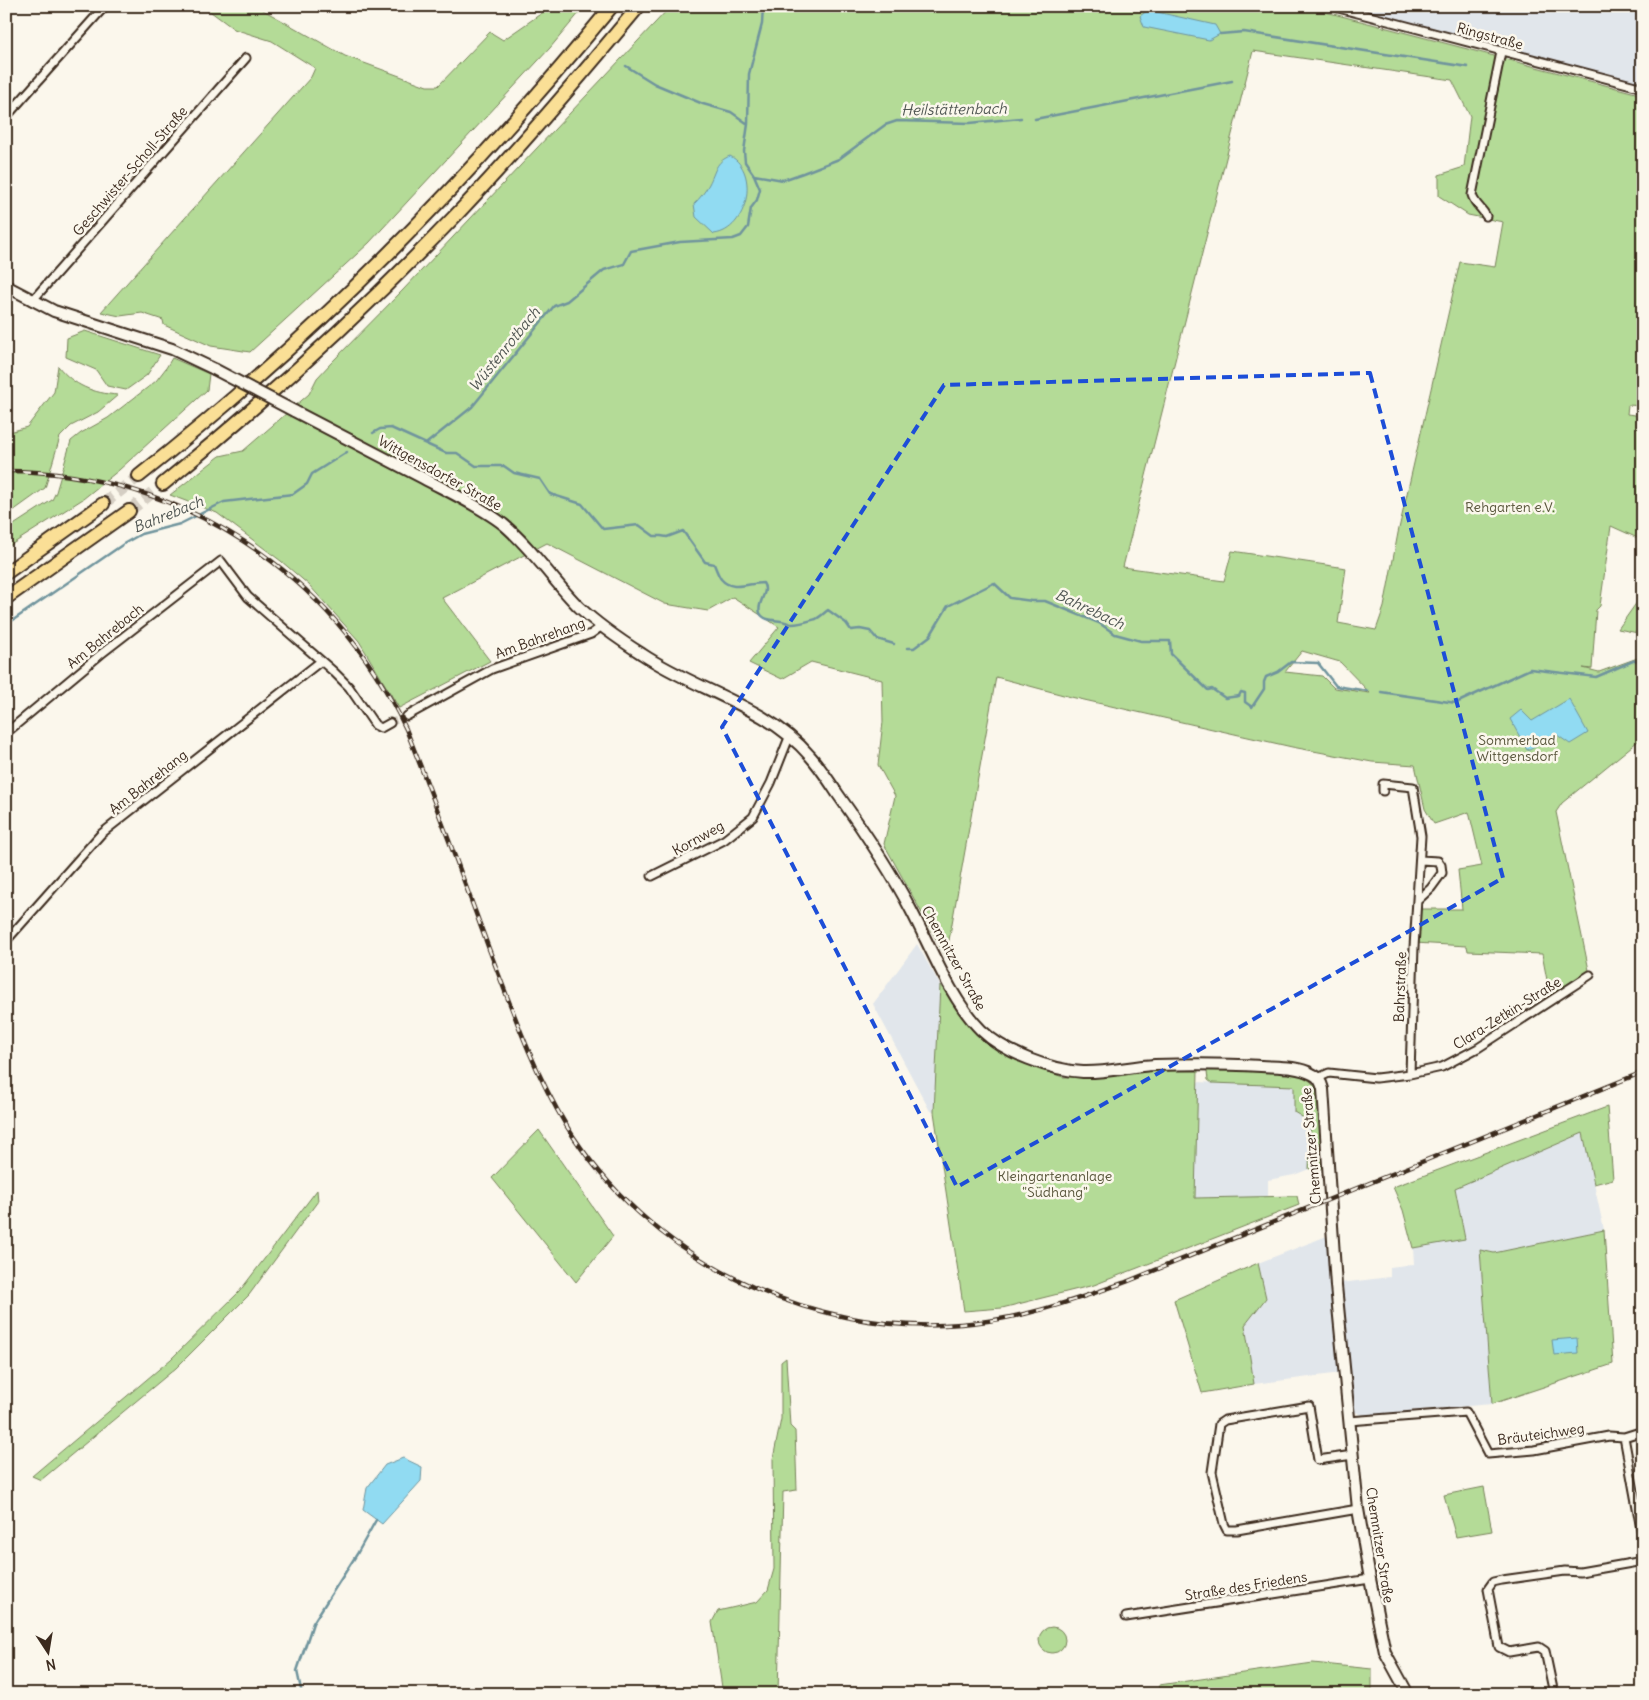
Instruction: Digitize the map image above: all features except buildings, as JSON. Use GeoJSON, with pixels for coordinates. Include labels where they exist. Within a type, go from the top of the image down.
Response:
{"type":"FeatureCollection","features":[{"type":"Feature","properties":{"kind":"highway"},"geometry":{"type":"LineString","coordinates":[[139,476],[244,390],[359,284],[502,133],[557,72],[612,6]]}},
{"type":"Feature","properties":{"kind":"highway"},"geometry":{"type":"LineString","coordinates":[[163,484],[255,409],[372,300],[458,213],[548,115],[639,6]]}},
{"type":"Feature","properties":{"kind":"highway"},"geometry":{"type":"LineString","coordinates":[[6,573],[103,504]]}},
{"type":"Feature","properties":{"kind":"highway"},"geometry":{"type":"LineString","coordinates":[[6,598],[129,511]]}},
{"type":"Feature","properties":{"kind":"street"},"geometry":{"type":"LineString","coordinates":[[6,117],[105,6]]}},
{"type":"Feature","properties":{"kind":"street","name":"Ringstraße"},"geometry":{"type":"LineString","coordinates":[[1331,6],[1643,88]]}},
{"type":"Feature","properties":{"kind":"street"},"geometry":{"type":"LineString","coordinates":[[1486,216],[1472,195],[1501,52]]}},
{"type":"Feature","properties":{"kind":"street","name":"Geschwister-Scholl-Straße"},"geometry":{"type":"LineString","coordinates":[[32,301],[246,58]]}},
{"type":"Feature","properties":{"kind":"street","name":"Wittgensdorfer Straße"},"geometry":{"type":"LineString","coordinates":[[6,286],[32,301],[62,314],[172,349],[446,490],[494,518],[510,531],[577,604],[602,626],[644,656],[670,671],[766,718],[790,735],[811,756],[847,807]]}},
{"type":"Feature","properties":{"kind":"street","name":"Am Bahrebach"},"geometry":{"type":"LineString","coordinates":[[6,733],[101,654],[221,561],[248,596],[321,661]]}},
{"type":"Feature","properties":{"kind":"street","name":"Am Bahrehang"},"geometry":{"type":"LineString","coordinates":[[406,716],[492,669],[591,634],[602,626]]}},
{"type":"Feature","properties":{"kind":"street"},"geometry":{"type":"LineString","coordinates":[[321,661],[349,687],[374,725],[381,728],[390,723]]}},
{"type":"Feature","properties":{"kind":"street","name":"Am Bahrehang"},"geometry":{"type":"LineString","coordinates":[[6,941],[101,834],[321,661]]}},
{"type":"Feature","properties":{"kind":"street","name":"Kornweg"},"geometry":{"type":"LineString","coordinates":[[652,876],[724,840],[754,817],[771,783],[790,735]]}},
{"type":"Feature","properties":{"kind":"street","name":"Bahrstraße"},"geometry":{"type":"LineString","coordinates":[[1383,790],[1383,784],[1413,787],[1422,836],[1417,901],[1410,1074]]}},
{"type":"Feature","properties":{"kind":"street","name":"Chemnitzer Straße"},"geometry":{"type":"LineString","coordinates":[[847,807],[904,895],[941,969],[970,1018],[983,1032],[999,1043],[1023,1056],[1044,1064],[1085,1072],[1155,1065],[1246,1066],[1300,1069],[1312,1073],[1318,1078],[1323,1089],[1334,1266],[1358,1510],[1385,1652],[1408,1694]]}},
{"type":"Feature","properties":{"kind":"street"},"geometry":{"type":"LineString","coordinates":[[1417,901],[1431,888],[1442,873],[1438,861],[1420,860]]}},
{"type":"Feature","properties":{"kind":"street","name":"Clara-Zetkin-Straße"},"geometry":{"type":"LineString","coordinates":[[1318,1078],[1329,1073],[1376,1078],[1410,1074],[1442,1067],[1478,1048],[1590,975]]}},
{"type":"Feature","properties":{"kind":"street"},"geometry":{"type":"LineString","coordinates":[[1353,1455],[1318,1460],[1309,1406],[1225,1420],[1219,1424],[1212,1472],[1224,1524],[1228,1530],[1358,1510]]}},
{"type":"Feature","properties":{"kind":"street","name":"Bräuteichweg"},"geometry":{"type":"LineString","coordinates":[[1349,1421],[1466,1412],[1488,1454],[1534,1450],[1609,1436],[1624,1436],[1643,1431]]}},
{"type":"Feature","properties":{"kind":"street"},"geometry":{"type":"LineString","coordinates":[[1624,1436],[1643,1540]]}},
{"type":"Feature","properties":{"kind":"street"},"geometry":{"type":"LineString","coordinates":[[1554,1694],[1545,1651],[1539,1647],[1509,1652],[1498,1647],[1488,1589],[1493,1582],[1502,1580],[1565,1570],[1580,1572],[1643,1561]]}},
{"type":"Feature","properties":{"kind":"street","name":"Straße des Friedens"},"geometry":{"type":"LineString","coordinates":[[1126,1617],[1370,1579]]}},
{"type":"Feature","properties":{"kind":"highlighted area"},"geometry":{"type":"Polygon","coordinates":[[[1370,373],[1503,878],[957,1187],[722,727],[944,385],[1370,373]]]}},
{"type":"Feature","properties":{"kind":"shaded area"},"geometry":{"type":"Polygon","coordinates":[[[1351,6],[1643,6],[1643,83],[1377,13],[1351,6]]]}},
{"type":"Feature","properties":{"kind":"shaded area"},"geometry":{"type":"Polygon","coordinates":[[[917,944],[940,985],[934,1112],[930,1111],[873,1004],[917,944]]]}},
{"type":"Feature","properties":{"kind":"shaded area"},"geometry":{"type":"Polygon","coordinates":[[[1197,1082],[1294,1086],[1294,1112],[1311,1118],[1309,1169],[1294,1175],[1268,1180],[1268,1197],[1194,1198],[1197,1082]]]}},
{"type":"Feature","properties":{"kind":"shaded area"},"geometry":{"type":"Polygon","coordinates":[[[1583,1133],[1604,1230],[1494,1253],[1480,1251],[1492,1404],[1361,1415],[1354,1411],[1349,1372],[1254,1384],[1245,1325],[1266,1298],[1258,1263],[1327,1236],[1332,1284],[1390,1277],[1390,1267],[1414,1264],[1413,1248],[1465,1239],[1455,1188],[1583,1133]]]}},
{"type":"Feature","properties":{"kind":"green space"},"geometry":{"type":"Polygon","coordinates":[[[203,6],[256,6],[345,56],[427,86],[438,86],[490,32],[503,40],[552,6],[585,6],[550,48],[369,243],[250,352],[211,346],[164,325],[163,320],[142,313],[120,316],[101,312],[311,77],[315,68],[272,41],[234,29],[203,6]]]}},
{"type":"Feature","properties":{"kind":"green space"},"geometry":{"type":"Polygon","coordinates":[[[671,6],[1303,6],[1643,95],[1643,406],[1628,405],[1627,414],[1643,416],[1643,538],[1642,540],[1611,526],[1600,606],[1596,610],[1592,669],[1583,668],[1599,672],[1643,656],[1643,737],[1562,803],[1556,812],[1590,975],[1551,1001],[1542,954],[1468,951],[1467,946],[1414,943],[1417,909],[1462,909],[1458,870],[1482,866],[1469,812],[1434,824],[1425,809],[1415,765],[1372,762],[1292,747],[1071,697],[996,677],[946,957],[884,844],[895,796],[878,765],[883,722],[882,680],[811,662],[782,679],[749,663],[779,627],[733,597],[708,611],[665,604],[547,543],[442,598],[490,661],[399,708],[359,641],[309,585],[281,561],[217,513],[170,495],[220,456],[243,451],[309,394],[317,378],[403,290],[671,6]],[[1253,51],[1123,567],[1224,581],[1232,551],[1346,568],[1338,623],[1376,630],[1384,607],[1398,533],[1460,262],[1495,267],[1503,222],[1468,215],[1439,196],[1439,175],[1464,167],[1470,116],[1452,80],[1253,51]],[[1302,651],[1285,672],[1322,676],[1334,688],[1370,693],[1340,662],[1302,651]]]}},
{"type":"Feature","properties":{"kind":"green space"},"geometry":{"type":"Polygon","coordinates":[[[85,331],[160,355],[147,375],[126,390],[107,386],[96,370],[66,357],[67,338],[85,331]]]}},
{"type":"Feature","properties":{"kind":"green space"},"geometry":{"type":"Polygon","coordinates":[[[172,358],[209,374],[207,390],[119,470],[83,499],[6,548],[6,530],[52,500],[71,441],[81,433],[108,418],[156,381],[172,358]]]}},
{"type":"Feature","properties":{"kind":"green space"},"geometry":{"type":"Polygon","coordinates":[[[58,366],[71,379],[85,387],[118,395],[98,412],[71,426],[60,437],[45,488],[6,516],[6,433],[27,427],[54,392],[58,366]]]}},
{"type":"Feature","properties":{"kind":"green space"},"geometry":{"type":"Polygon","coordinates":[[[1642,595],[1643,634],[1618,629],[1642,595]]]}},
{"type":"Feature","properties":{"kind":"green space","name":"Kleingartenanlage \"Südhang\""},"geometry":{"type":"Polygon","coordinates":[[[940,985],[983,1041],[1036,1068],[1063,1077],[1097,1077],[1150,1070],[1198,1071],[1195,1198],[1297,1196],[1299,1205],[1094,1285],[1002,1308],[964,1311],[934,1112],[940,985]]]}},
{"type":"Feature","properties":{"kind":"green space"},"geometry":{"type":"Polygon","coordinates":[[[1249,1069],[1280,1071],[1305,1078],[1313,1084],[1318,1099],[1323,1168],[1309,1169],[1311,1119],[1304,1118],[1294,1112],[1294,1086],[1212,1083],[1208,1080],[1207,1071],[1249,1069]]]}},
{"type":"Feature","properties":{"kind":"green space"},"geometry":{"type":"Polygon","coordinates":[[[1607,1107],[1613,1179],[1594,1184],[1583,1133],[1455,1188],[1465,1239],[1413,1248],[1403,1210],[1393,1187],[1607,1107]]]}},
{"type":"Feature","properties":{"kind":"green space"},"geometry":{"type":"Polygon","coordinates":[[[539,1130],[613,1236],[576,1282],[492,1178],[539,1130]]]}},
{"type":"Feature","properties":{"kind":"green space"},"geometry":{"type":"Polygon","coordinates":[[[317,1190],[318,1201],[249,1295],[176,1368],[41,1480],[32,1476],[171,1359],[239,1292],[317,1190]]]}},
{"type":"Feature","properties":{"kind":"green space"},"geometry":{"type":"Polygon","coordinates":[[[1604,1230],[1613,1364],[1492,1404],[1480,1250],[1494,1253],[1604,1230]]]}},
{"type":"Feature","properties":{"kind":"green space"},"geometry":{"type":"Polygon","coordinates":[[[1258,1263],[1266,1298],[1245,1325],[1254,1384],[1202,1393],[1174,1300],[1258,1263]]]}},
{"type":"Feature","properties":{"kind":"green space"},"geometry":{"type":"Polygon","coordinates":[[[786,1358],[790,1426],[795,1431],[797,1490],[783,1492],[778,1694],[723,1694],[712,1622],[718,1611],[757,1602],[768,1590],[774,1569],[773,1459],[781,1419],[781,1362],[786,1358]]]}},
{"type":"Feature","properties":{"kind":"green space"},"geometry":{"type":"Polygon","coordinates":[[[1484,1487],[1492,1531],[1456,1537],[1444,1495],[1484,1487]]]}},
{"type":"Feature","properties":{"kind":"green space"},"geometry":{"type":"Polygon","coordinates":[[[1052,1627],[1061,1631],[1065,1640],[1061,1649],[1052,1653],[1043,1649],[1039,1640],[1043,1631],[1052,1627]]]}},
{"type":"Feature","properties":{"kind":"green space"},"geometry":{"type":"Polygon","coordinates":[[[1313,1663],[1372,1669],[1372,1694],[1162,1694],[1159,1685],[1313,1663]]]}},
{"type":"Feature","properties":{"kind":"water"},"geometry":{"type":"Polygon","coordinates":[[[1148,10],[1215,25],[1220,34],[1209,40],[1144,27],[1140,16],[1148,10]]]}},
{"type":"Feature","properties":{"kind":"water"},"geometry":{"type":"Polygon","coordinates":[[[730,156],[739,163],[745,174],[747,186],[746,199],[742,212],[735,222],[726,230],[714,234],[696,217],[694,204],[706,190],[716,167],[721,161],[730,156]]]}},
{"type":"Feature","properties":{"kind":"water"},"geometry":{"type":"Polygon","coordinates":[[[1569,699],[1588,733],[1570,744],[1557,735],[1527,750],[1510,719],[1521,710],[1532,721],[1569,699]]]}},
{"type":"Feature","properties":{"kind":"water"},"geometry":{"type":"Polygon","coordinates":[[[1577,1338],[1578,1353],[1554,1355],[1552,1340],[1577,1338]]]}},
{"type":"Feature","properties":{"kind":"water"},"geometry":{"type":"Polygon","coordinates":[[[403,1458],[422,1467],[421,1481],[382,1524],[363,1510],[367,1488],[385,1465],[403,1458]]]}},
{"type":"Feature","properties":{"kind":"waterway","name":"Wüstenrotbach"},"geometry":{"type":"LineString","coordinates":[[427,443],[472,407],[554,306],[567,301],[604,270],[624,264],[631,251],[680,242],[733,239],[741,236],[748,227],[751,208],[757,200],[760,189],[754,175],[745,162],[744,151],[748,124],[749,74],[762,24],[763,6]]}},
{"type":"Feature","properties":{"kind":"waterway"},"geometry":{"type":"LineString","coordinates":[[1220,34],[1244,32],[1468,67]]}},
{"type":"Feature","properties":{"kind":"waterway"},"geometry":{"type":"LineString","coordinates":[[626,66],[655,84],[703,104],[731,112],[748,124]]}},
{"type":"Feature","properties":{"kind":"waterway","name":"Heilstättenbach"},"geometry":{"type":"LineString","coordinates":[[1035,119],[1232,81]]}},
{"type":"Feature","properties":{"kind":"waterway","name":"Heilstättenbach"},"geometry":{"type":"LineString","coordinates":[[754,175],[783,180],[803,173],[839,159],[885,125],[897,121],[970,123],[1021,118]]}},
{"type":"Feature","properties":{"kind":"waterway","name":"Bahrebach"},"geometry":{"type":"LineString","coordinates":[[373,433],[380,429],[391,428],[446,453],[457,453],[476,466],[504,466],[514,473],[540,479],[550,494],[582,504],[603,529],[639,525],[654,536],[667,537],[683,531],[705,562],[714,564],[725,583],[735,586],[763,583],[765,590],[759,609],[762,616],[770,620],[795,624],[816,619],[828,610],[846,623],[851,630],[870,631],[877,639],[894,644]]}},
{"type":"Feature","properties":{"kind":"waterway","name":"Bahrebach"},"geometry":{"type":"LineString","coordinates":[[6,625],[141,534],[180,524],[224,502],[293,494],[307,484],[312,474],[347,452]]}},
{"type":"Feature","properties":{"kind":"waterway","name":"Bahrebach"},"geometry":{"type":"LineString","coordinates":[[907,648],[914,648],[930,636],[948,606],[994,583],[1010,598],[1045,601],[1099,623],[1115,634],[1141,641],[1170,641],[1171,654],[1208,690],[1212,689],[1225,698],[1239,696],[1241,692],[1245,693],[1245,702],[1252,707],[1264,689],[1266,677],[1278,672],[1291,662],[1318,663],[1336,686],[1368,691]]}},
{"type":"Feature","properties":{"kind":"waterway","name":"Bahrebach"},"geometry":{"type":"LineString","coordinates":[[1381,692],[1456,703],[1530,669],[1596,677],[1633,661],[1643,660]]}},
{"type":"Feature","properties":{"kind":"waterway"},"geometry":{"type":"LineString","coordinates":[[302,1694],[297,1671],[313,1623],[357,1554],[376,1520]]}},
{"type":"Feature","properties":{"kind":"tunnel"},"geometry":{"type":"LineString","coordinates":[[103,504],[139,476]]}},
{"type":"Feature","properties":{"kind":"tunnel"},"geometry":{"type":"LineString","coordinates":[[129,511],[163,484]]}},
{"type":"Feature","properties":{"kind":"tunnel"},"geometry":{"type":"LineString","coordinates":[[390,723],[407,716]]}},
{"type":"Feature","properties":{"kind":"railway"},"geometry":{"type":"LineString","coordinates":[[6,471],[70,476],[132,490],[190,512],[244,542],[293,579],[337,623],[375,673],[406,729],[524,1039],[543,1083],[566,1125],[600,1172],[640,1214],[686,1249],[736,1279],[789,1302],[846,1317],[903,1325],[983,1322],[1045,1309],[1126,1282],[1643,1072]]}},
{"type":"Feature","properties":{"kind":"park label","name":"Rehgarten e.V."},"geometry":{"type":"Point","coordinates":[1510,507]}},
{"type":"Feature","properties":{"kind":"park label","name":"Sommerbad Wittgensdorf"},"geometry":{"type":"Point","coordinates":[1517,748]}}]}
